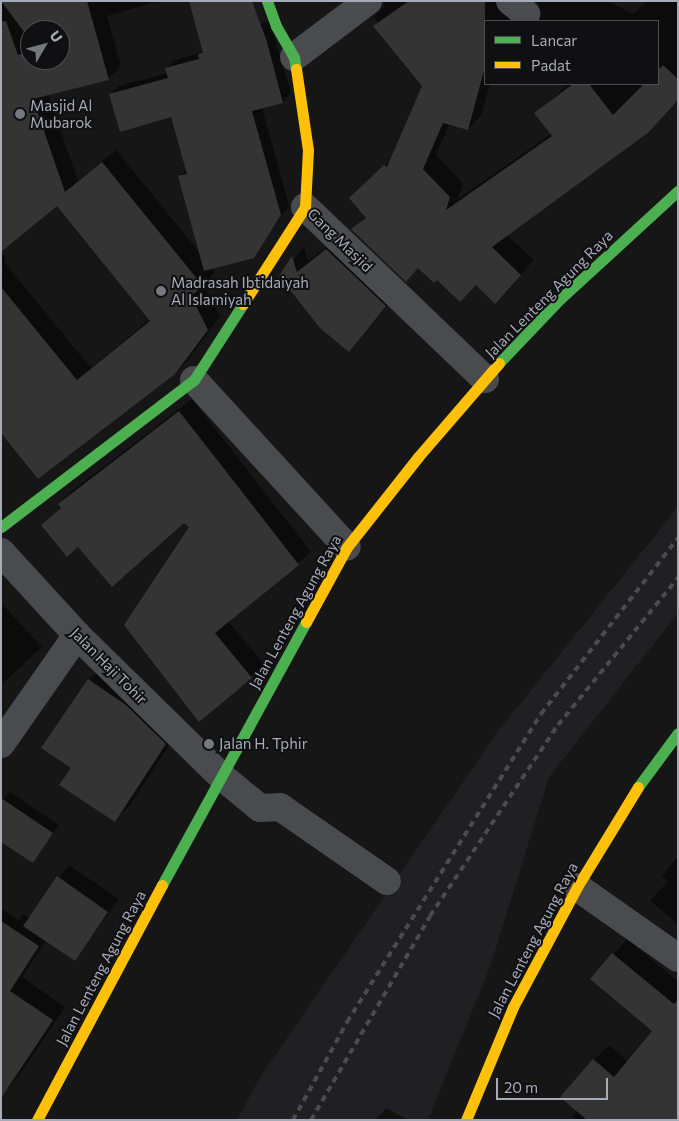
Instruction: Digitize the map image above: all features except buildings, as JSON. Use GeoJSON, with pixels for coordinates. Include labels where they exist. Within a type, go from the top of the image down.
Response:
{"type":"FeatureCollection","features":[{"type":"Feature","properties":{"kind":"main road","name":"Gang Masjid"},"geometry":{"type":"LineString","coordinates":[[267,1],[276,26],[294,57],[308,150],[305,207]]}},
{"type":"Feature","properties":{"kind":"main road","name":"Jalan Lenteng Agung Raya"},"geometry":{"type":"LineString","coordinates":[[37,1120],[221,776],[347,547],[485,379],[560,299],[678,191]]}},
{"type":"Feature","properties":{"kind":"main road"},"geometry":{"type":"LineString","coordinates":[[1,527],[194,380],[305,207]]}},
{"type":"Feature","properties":{"kind":"main road","name":"Jalan Lenteng Agung Raya"},"geometry":{"type":"LineString","coordinates":[[466,1120],[513,1007],[577,887],[632,795],[678,733]]}},
{"type":"Feature","properties":{"kind":"street"},"geometry":{"type":"LineString","coordinates":[[294,57],[368,1]]}},
{"type":"Feature","properties":{"kind":"street","name":"Gang Masjid"},"geometry":{"type":"LineString","coordinates":[[305,207],[485,379]]}},
{"type":"Feature","properties":{"kind":"street"},"geometry":{"type":"LineString","coordinates":[[194,380],[347,547]]}},
{"type":"Feature","properties":{"kind":"street","name":"Jalan Haji Tohir"},"geometry":{"type":"LineString","coordinates":[[1,552],[77,635],[221,776],[260,808],[280,807],[387,881]]}},
{"type":"Feature","properties":{"kind":"street"},"geometry":{"type":"LineString","coordinates":[[1,744],[77,635]]}},
{"type":"Feature","properties":{"kind":"street"},"geometry":{"type":"LineString","coordinates":[[577,887],[678,958]]}},
{"type":"Feature","properties":{"kind":"shaded area"},"geometry":{"type":"Polygon","coordinates":[[[678,507],[678,613],[549,777],[490,967],[428,1120],[237,1120],[259,1079],[496,734],[678,507]]]}},
{"type":"Feature","properties":{"kind":"railway"},"geometry":{"type":"LineString","coordinates":[[293,1120],[347,1022],[541,714],[678,538]]}},
{"type":"Feature","properties":{"kind":"railway"},"geometry":{"type":"LineString","coordinates":[[311,1120],[430,916],[558,725],[678,578]]}},
{"type":"Feature","properties":{"kind":"traffic: fast"},"geometry":{"type":"LineString","coordinates":[[267,1],[276,26],[294,57],[296,69]]}},
{"type":"Feature","properties":{"kind":"traffic: fast"},"geometry":{"type":"LineString","coordinates":[[499,363],[560,299],[678,191]]}},
{"type":"Feature","properties":{"kind":"traffic: fast"},"geometry":{"type":"LineString","coordinates":[[1,527],[194,380],[243,304]]}},
{"type":"Feature","properties":{"kind":"traffic: fast"},"geometry":{"type":"LineString","coordinates":[[162,885],[306,622]]}},
{"type":"Feature","properties":{"kind":"traffic: fast"},"geometry":{"type":"LineString","coordinates":[[638,787],[678,733]]}},
{"type":"Feature","properties":{"kind":"traffic: slow"},"geometry":{"type":"LineString","coordinates":[[243,304],[305,207],[308,150],[296,69]]}},
{"type":"Feature","properties":{"kind":"traffic: slow"},"geometry":{"type":"LineString","coordinates":[[306,622],[347,547],[418,457],[499,363]]}},
{"type":"Feature","properties":{"kind":"traffic: slow"},"geometry":{"type":"LineString","coordinates":[[466,1120],[513,1007],[577,887],[638,787]]}},
{"type":"Feature","properties":{"kind":"traffic: slow"},"geometry":{"type":"LineString","coordinates":[[37,1120],[162,885]]}},
{"type":"Feature","properties":{"kind":"place","name":"Masjid Al Mubarok"},"geometry":{"type":"Point","coordinates":[20,114]}},
{"type":"Feature","properties":{"kind":"place","name":"Madrasah Ibtidaiyah Al Islamiyah"},"geometry":{"type":"Point","coordinates":[161,291]}},
{"type":"Feature","properties":{"kind":"place","name":"Jalan H. Tphir"},"geometry":{"type":"Point","coordinates":[209,744]}}]}
